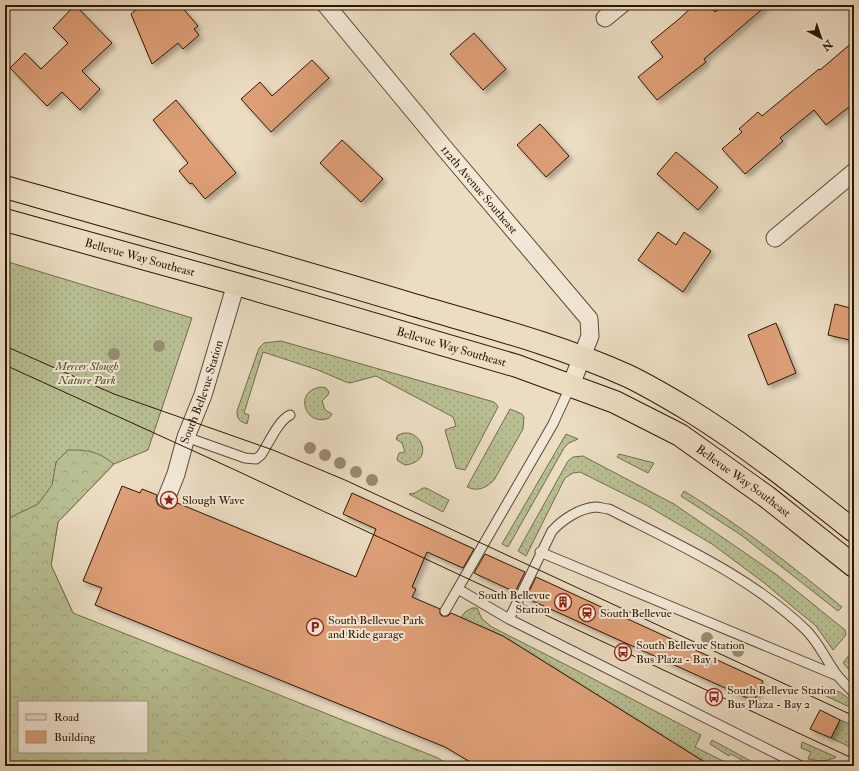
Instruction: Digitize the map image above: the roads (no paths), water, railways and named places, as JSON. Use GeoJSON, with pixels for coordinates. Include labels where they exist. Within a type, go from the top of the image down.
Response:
{"type":"FeatureCollection","features":[{"type":"Feature","properties":{"kind":"main road"},"geometry":{"type":"LineString","coordinates":[[5,187],[354,287],[534,341],[582,357],[629,377],[669,398],[702,418],[741,444],[854,531]]}},
{"type":"Feature","properties":{"kind":"main road","name":"Bellevue Way Southeast"},"geometry":{"type":"LineString","coordinates":[[5,220],[236,284],[517,366],[615,402],[680,435],[767,497],[854,566]]}},
{"type":"Feature","properties":{"kind":"main road"},"geometry":{"type":"LineString","coordinates":[[236,284],[242,255]]}},
{"type":"Feature","properties":{"kind":"street","name":"112th Avenue Southeast"},"geometry":{"type":"LineString","coordinates":[[326,5],[445,149],[589,319],[590,336],[571,385]]}},
{"type":"Feature","properties":{"kind":"street"},"geometry":{"type":"LineString","coordinates":[[605,18],[621,5]]}},
{"type":"Feature","properties":{"kind":"street"},"geometry":{"type":"LineString","coordinates":[[775,238],[854,172]]}},
{"type":"Feature","properties":{"kind":"street","name":"South Bellevue Station"},"geometry":{"type":"LineString","coordinates":[[166,499],[176,474],[186,437],[203,395],[236,284]]}},
{"type":"Feature","properties":{"kind":"lane"},"geometry":{"type":"LineString","coordinates":[[445,611],[553,424],[571,385]]}},
{"type":"Feature","properties":{"kind":"lane"},"geometry":{"type":"LineString","coordinates":[[186,437],[246,458],[256,459],[261,455],[281,422],[285,417],[290,415]]}},
{"type":"Feature","properties":{"kind":"lane"},"geometry":{"type":"LineString","coordinates":[[509,619],[540,552],[552,531],[569,517],[588,509],[597,507],[609,509],[724,568],[759,591],[807,630],[820,647],[838,676],[854,692]]}},
{"type":"Feature","properties":{"kind":"lane"},"geometry":{"type":"LineString","coordinates":[[540,552],[838,676]]}},
{"type":"Feature","properties":{"kind":"lane"},"geometry":{"type":"LineString","coordinates":[[458,589],[509,619],[801,766]]}},
{"type":"Feature","properties":{"kind":"tram line"},"geometry":{"type":"LineString","coordinates":[[5,346],[114,394],[273,450],[345,480],[854,716]]}},
{"type":"Feature","properties":{"kind":"tram line"},"geometry":{"type":"LineString","coordinates":[[5,365],[233,469],[854,759]]}},
{"type":"Feature","properties":{"kind":"place","name":"Slough Wave"},"geometry":{"type":"Point","coordinates":[169,500]}},
{"type":"Feature","properties":{"kind":"place","name":"South Bellevue Station"},"geometry":{"type":"Point","coordinates":[563,602]}},
{"type":"Feature","properties":{"kind":"place","name":"South Bellevue"},"geometry":{"type":"Point","coordinates":[587,613]}},
{"type":"Feature","properties":{"kind":"place","name":"South Bellevue Park and Ride garage"},"geometry":{"type":"Point","coordinates":[315,627]}},
{"type":"Feature","properties":{"kind":"place","name":"South Bellevue Station Bus Plaza - Bay 1"},"geometry":{"type":"Point","coordinates":[623,652]}},
{"type":"Feature","properties":{"kind":"place","name":"South Bellevue Station Bus Plaza - Bay 2"},"geometry":{"type":"Point","coordinates":[714,697]}},
{"type":"Feature","properties":{"kind":"park label","name":"Mercer Slough Nature Park"},"geometry":{"type":"Point","coordinates":[87,373]}}]}
